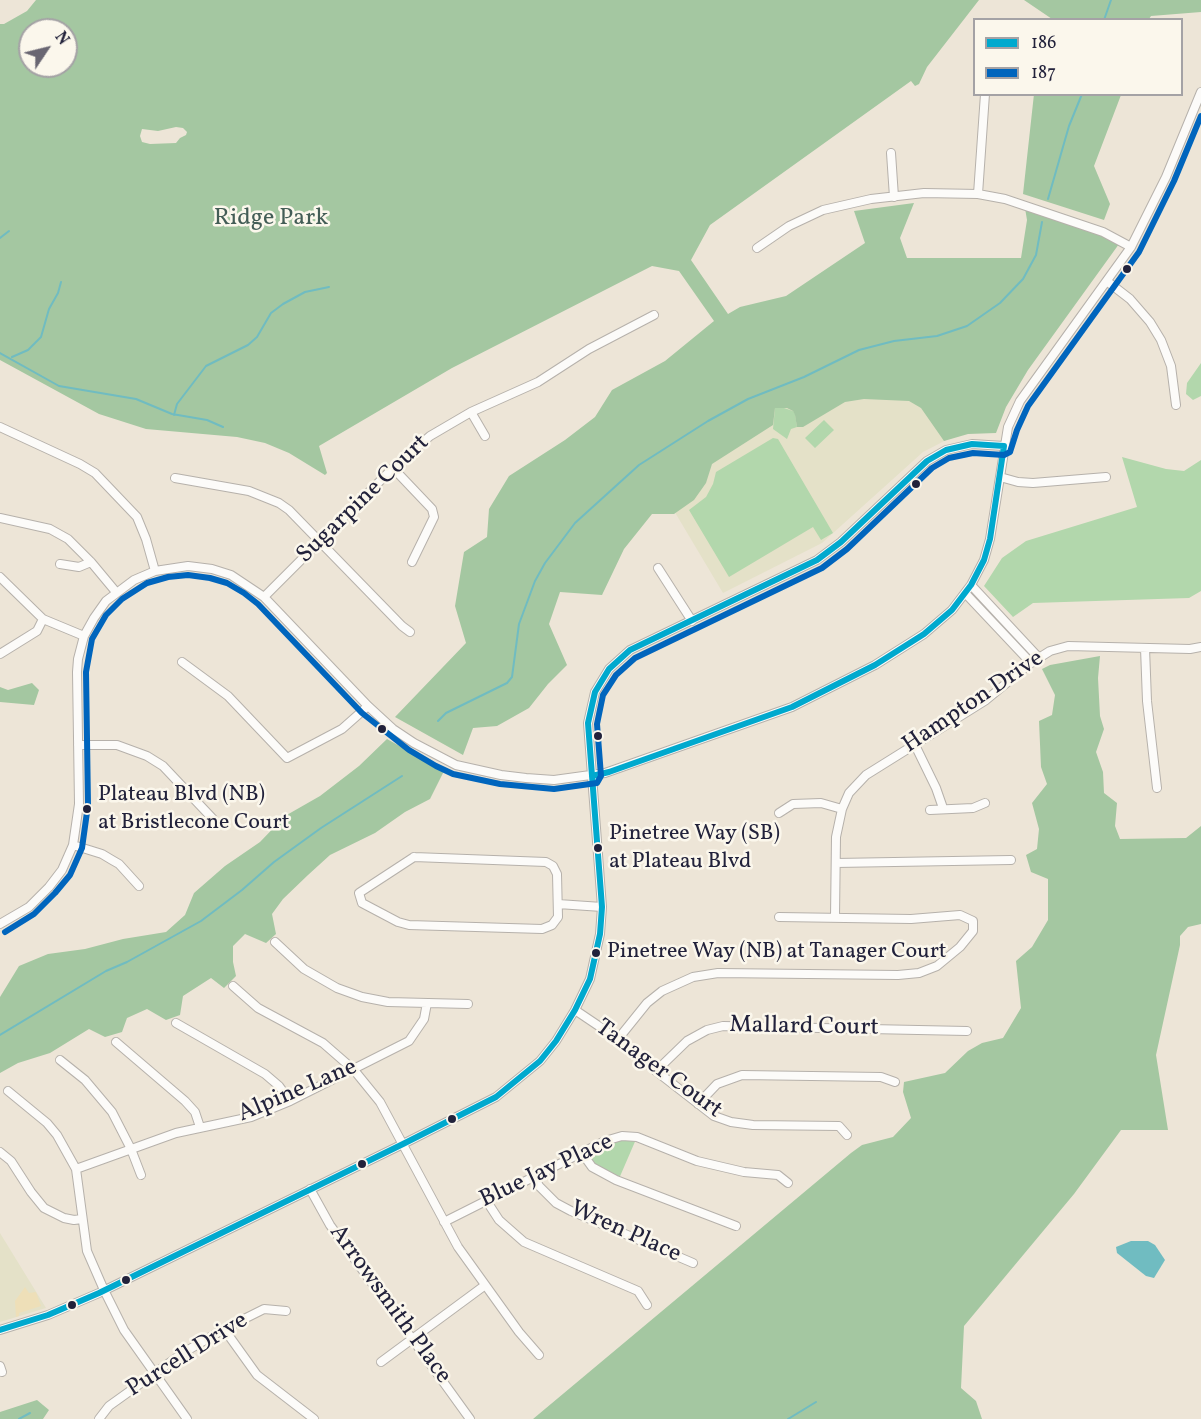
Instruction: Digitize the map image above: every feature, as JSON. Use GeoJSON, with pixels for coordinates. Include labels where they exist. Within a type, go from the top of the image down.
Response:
{"type":"FeatureCollection","features":[{"type":"Feature","properties":{"kind":"street"},"geometry":{"type":"LineString","coordinates":[[0,924],[28,907],[50,887],[62,870],[73,845],[79,804],[77,672],[84,636],[99,610],[116,592],[134,580],[155,571],[177,566],[212,569],[231,575],[264,597],[368,706],[393,729],[456,765],[526,778],[554,780],[609,772],[792,707],[875,665],[924,634],[952,610],[984,560],[990,539],[1008,427],[1020,401],[1108,282],[1131,247],[1166,177],[1201,92]]}},
{"type":"Feature","properties":{"kind":"street"},"geometry":{"type":"LineString","coordinates":[[978,194],[985,96]]}},
{"type":"Feature","properties":{"kind":"street"},"geometry":{"type":"LineString","coordinates":[[891,153],[894,197]]}},
{"type":"Feature","properties":{"kind":"street"},"geometry":{"type":"LineString","coordinates":[[757,248],[789,226],[823,210],[871,199],[924,193],[978,194],[1021,204],[1103,232],[1131,247]]}},
{"type":"Feature","properties":{"kind":"street"},"geometry":{"type":"LineString","coordinates":[[1108,282],[1130,298],[1150,322],[1161,340],[1171,366],[1176,405]]}},
{"type":"Feature","properties":{"kind":"street","name":"Sugarpine Court"},"geometry":{"type":"LineString","coordinates":[[264,597],[393,468],[430,436],[471,412],[537,382],[589,349],[654,315]]}},
{"type":"Feature","properties":{"kind":"street"},"geometry":{"type":"LineString","coordinates":[[471,412],[485,436]]}},
{"type":"Feature","properties":{"kind":"street"},"geometry":{"type":"LineString","coordinates":[[0,427],[80,464],[101,478],[137,517],[155,571]]}},
{"type":"Feature","properties":{"kind":"street"},"geometry":{"type":"LineString","coordinates":[[0,1330],[48,1315],[104,1290],[403,1144],[496,1097],[540,1061],[556,1041],[575,1010],[590,979],[600,934],[602,907],[588,723],[595,693],[609,669],[630,650],[818,560],[841,542],[927,460],[946,450],[972,444],[1004,446]]}},
{"type":"Feature","properties":{"kind":"street"},"geometry":{"type":"LineString","coordinates":[[393,468],[432,509],[434,517],[412,562]]}},
{"type":"Feature","properties":{"kind":"street"},"geometry":{"type":"LineString","coordinates":[[999,477],[1033,483],[1106,477]]}},
{"type":"Feature","properties":{"kind":"street"},"geometry":{"type":"LineString","coordinates":[[175,478],[267,496],[289,510],[410,632]]}},
{"type":"Feature","properties":{"kind":"street"},"geometry":{"type":"LineString","coordinates":[[0,519],[50,529],[68,539],[116,592]]}},
{"type":"Feature","properties":{"kind":"street"},"geometry":{"type":"LineString","coordinates":[[60,564],[79,567],[91,562]]}},
{"type":"Feature","properties":{"kind":"street"},"geometry":{"type":"LineString","coordinates":[[658,568],[692,621]]}},
{"type":"Feature","properties":{"kind":"street"},"geometry":{"type":"LineString","coordinates":[[0,577],[43,619],[84,636]]}},
{"type":"Feature","properties":{"kind":"street"},"geometry":{"type":"LineString","coordinates":[[970,585],[1035,660]]}},
{"type":"Feature","properties":{"kind":"street"},"geometry":{"type":"LineString","coordinates":[[964,593],[1035,660]]}},
{"type":"Feature","properties":{"kind":"street"},"geometry":{"type":"LineString","coordinates":[[0,654],[37,631],[43,619]]}},
{"type":"Feature","properties":{"kind":"street","name":"Hampton Drive"},"geometry":{"type":"LineString","coordinates":[[835,917],[836,837],[842,809],[849,793],[866,775],[987,700],[1035,660],[1050,651],[1068,646],[1190,650],[1201,647]]}},
{"type":"Feature","properties":{"kind":"street"},"geometry":{"type":"LineString","coordinates":[[1145,648],[1147,701],[1157,788]]}},
{"type":"Feature","properties":{"kind":"street"},"geometry":{"type":"LineString","coordinates":[[182,662],[228,696],[287,758],[342,729],[368,706]]}},
{"type":"Feature","properties":{"kind":"street"},"geometry":{"type":"LineString","coordinates":[[78,745],[117,745],[147,756],[163,766],[213,819]]}},
{"type":"Feature","properties":{"kind":"street"},"geometry":{"type":"LineString","coordinates":[[915,745],[943,808]]}},
{"type":"Feature","properties":{"kind":"street"},"geometry":{"type":"LineString","coordinates":[[779,813],[793,804],[821,803],[842,809]]}},
{"type":"Feature","properties":{"kind":"street"},"geometry":{"type":"LineString","coordinates":[[930,810],[973,808],[985,803]]}},
{"type":"Feature","properties":{"kind":"street"},"geometry":{"type":"LineString","coordinates":[[73,845],[102,854],[112,860],[139,886]]}},
{"type":"Feature","properties":{"kind":"street"},"geometry":{"type":"LineString","coordinates":[[414,857],[546,862],[553,866],[558,874],[558,904],[558,917],[552,925],[542,929],[409,925],[398,922],[362,903],[359,894],[414,857]]}},
{"type":"Feature","properties":{"kind":"street"},"geometry":{"type":"LineString","coordinates":[[836,863],[1011,860]]}},
{"type":"Feature","properties":{"kind":"street"},"geometry":{"type":"LineString","coordinates":[[558,904],[602,907]]}},
{"type":"Feature","properties":{"kind":"street"},"geometry":{"type":"LineString","coordinates":[[618,1038],[648,1003],[662,991],[693,977],[718,973],[898,975],[919,973],[937,966],[960,947],[973,931],[973,921],[960,915],[911,919],[779,917]]}},
{"type":"Feature","properties":{"kind":"street"},"geometry":{"type":"LineString","coordinates":[[275,942],[304,969],[337,988],[362,997],[388,1002],[468,1004]]}},
{"type":"Feature","properties":{"kind":"street"},"geometry":{"type":"LineString","coordinates":[[233,987],[258,1008],[323,1043],[354,1070],[380,1102],[458,1247],[484,1286],[539,1355]]}},
{"type":"Feature","properties":{"kind":"street","name":"Alpine Lane"},"geometry":{"type":"LineString","coordinates":[[76,1169],[176,1133],[251,1117],[290,1101],[409,1041],[424,1019],[427,1003]]}},
{"type":"Feature","properties":{"kind":"street","name":"Tanager Court"},"geometry":{"type":"LineString","coordinates":[[575,1010],[618,1038],[714,1116],[731,1122],[753,1125],[840,1126],[847,1135]]}},
{"type":"Feature","properties":{"kind":"street"},"geometry":{"type":"LineString","coordinates":[[176,1023],[265,1074],[279,1086],[290,1101]]}},
{"type":"Feature","properties":{"kind":"street","name":"Mallard Court"},"geometry":{"type":"LineString","coordinates":[[656,1071],[687,1041],[707,1030],[723,1026],[967,1031]]}},
{"type":"Feature","properties":{"kind":"street"},"geometry":{"type":"LineString","coordinates":[[116,1042],[185,1101],[195,1112],[200,1128]]}},
{"type":"Feature","properties":{"kind":"street"},"geometry":{"type":"LineString","coordinates":[[60,1060],[85,1080],[111,1112],[131,1149],[141,1175]]}},
{"type":"Feature","properties":{"kind":"street"},"geometry":{"type":"LineString","coordinates":[[698,1104],[717,1084],[742,1075],[881,1077],[895,1082]]}},
{"type":"Feature","properties":{"kind":"street"},"geometry":{"type":"LineString","coordinates":[[8,1091],[47,1123],[57,1135],[76,1169],[87,1251],[104,1290],[124,1330],[187,1419]]}},
{"type":"Feature","properties":{"kind":"street","name":"Blue Jay Place"},"geometry":{"type":"LineString","coordinates":[[444,1222],[605,1141],[622,1136],[636,1137],[697,1161],[744,1172],[778,1175],[788,1183]]}},
{"type":"Feature","properties":{"kind":"street"},"geometry":{"type":"LineString","coordinates":[[0,1152],[11,1161],[44,1208],[64,1218],[74,1220],[82,1218]]}},
{"type":"Feature","properties":{"kind":"street"},"geometry":{"type":"LineString","coordinates":[[582,1153],[592,1167],[616,1180],[736,1226]]}},
{"type":"Feature","properties":{"kind":"street","name":"Wren Place"},"geometry":{"type":"LineString","coordinates":[[534,1176],[539,1186],[556,1203],[571,1212],[693,1263]]}},
{"type":"Feature","properties":{"kind":"street","name":"Arrowsmith Place"},"geometry":{"type":"LineString","coordinates":[[310,1189],[330,1225],[470,1419]]}},
{"type":"Feature","properties":{"kind":"street"},"geometry":{"type":"LineString","coordinates":[[486,1200],[499,1220],[524,1242],[638,1291],[647,1305]]}},
{"type":"Feature","properties":{"kind":"street"},"geometry":{"type":"LineString","coordinates":[[381,1362],[484,1286]]}},
{"type":"Feature","properties":{"kind":"street","name":"Purcell Drive"},"geometry":{"type":"LineString","coordinates":[[99,1419],[110,1406],[183,1353],[224,1329],[264,1309],[286,1311]]}},
{"type":"Feature","properties":{"kind":"street"},"geometry":{"type":"LineString","coordinates":[[224,1329],[257,1375],[315,1419]]}},
{"type":"Feature","properties":{"kind":"shaded area"},"geometry":{"type":"Polygon","coordinates":[[[912,390],[954,436],[923,452],[822,543],[723,593],[664,494],[700,468],[761,408],[912,390]]]}},
{"type":"Feature","properties":{"kind":"shaded area"},"geometry":{"type":"Polygon","coordinates":[[[0,1233],[46,1308],[0,1322],[0,1233]]]}},
{"type":"Feature","properties":{"kind":"green space","name":"Ridge Park"},"geometry":{"type":"Polygon","coordinates":[[[36,0],[979,0],[927,67],[919,84],[915,86],[911,81],[710,225],[691,260],[728,314],[740,307],[786,296],[865,243],[854,211],[914,203],[900,238],[907,258],[1021,258],[1027,220],[1025,208],[1102,235],[1119,244],[1028,370],[1006,407],[996,433],[968,434],[944,441],[921,408],[909,401],[864,399],[845,402],[803,427],[797,427],[793,411],[787,408],[775,408],[773,425],[712,464],[706,483],[694,500],[674,514],[652,514],[624,549],[602,595],[560,592],[549,624],[567,665],[529,708],[497,726],[473,728],[463,755],[395,717],[466,643],[455,606],[464,552],[487,537],[489,509],[509,476],[565,440],[595,417],[612,390],[665,361],[714,321],[679,271],[652,266],[452,368],[319,446],[327,473],[325,475],[289,453],[265,443],[237,437],[146,429],[99,414],[0,360],[0,24],[27,11],[36,0]],[[176,127],[158,131],[142,129],[140,136],[142,142],[150,144],[176,143],[186,135],[187,132],[183,128],[176,127]]]}},
{"type":"Feature","properties":{"kind":"green space"},"geometry":{"type":"Polygon","coordinates":[[[1024,0],[1201,0],[1201,12],[1151,16],[1150,18],[1051,18],[1024,0]]]}},
{"type":"Feature","properties":{"kind":"green space"},"geometry":{"type":"Polygon","coordinates":[[[1034,96],[1121,96],[1094,166],[1110,204],[1104,220],[1023,194],[1034,96]]]}},
{"type":"Feature","properties":{"kind":"green space"},"geometry":{"type":"Polygon","coordinates":[[[1201,363],[1201,396],[1193,400],[1186,394],[1187,383],[1201,363]]]}},
{"type":"Feature","properties":{"kind":"green space"},"geometry":{"type":"Polygon","coordinates":[[[781,407],[795,414],[797,427],[791,429],[787,439],[773,429],[775,408],[781,407]]]}},
{"type":"Feature","properties":{"kind":"green space"},"geometry":{"type":"Polygon","coordinates":[[[824,420],[834,430],[815,448],[805,438],[824,420]]]}},
{"type":"Feature","properties":{"kind":"green space"},"geometry":{"type":"Polygon","coordinates":[[[773,438],[778,439],[833,533],[821,540],[813,527],[729,577],[689,510],[706,497],[716,472],[773,438]]]}},
{"type":"Feature","properties":{"kind":"green space"},"geometry":{"type":"Polygon","coordinates":[[[1122,457],[1166,469],[1184,471],[1201,460],[1201,591],[1189,598],[1033,603],[1013,617],[984,586],[1002,558],[1026,541],[1137,507],[1122,457]]]}},
{"type":"Feature","properties":{"kind":"green space"},"geometry":{"type":"Polygon","coordinates":[[[1100,656],[1098,678],[1100,716],[1104,729],[1096,752],[1103,772],[1104,793],[1117,803],[1115,826],[1120,839],[1186,838],[1201,826],[1201,924],[1188,927],[1180,936],[1156,1055],[1168,1130],[1121,1130],[1074,1194],[964,1326],[961,1388],[976,1401],[982,1419],[533,1419],[851,1153],[862,1145],[893,1137],[911,1118],[903,1092],[904,1082],[945,1073],[968,1051],[982,1043],[1003,1038],[1021,1008],[1016,961],[1032,947],[1048,920],[1048,879],[1031,872],[1026,855],[1037,849],[1039,829],[1032,803],[1047,784],[1041,767],[1039,721],[1052,715],[1055,695],[1042,669],[1050,665],[1100,656]]]}},
{"type":"Feature","properties":{"kind":"green space"},"geometry":{"type":"Polygon","coordinates":[[[32,683],[39,690],[34,705],[0,702],[0,687],[8,690],[32,683]]]}},
{"type":"Feature","properties":{"kind":"green space"},"geometry":{"type":"Polygon","coordinates":[[[387,739],[444,771],[430,799],[405,812],[375,833],[330,855],[308,875],[283,899],[272,914],[276,934],[266,943],[245,934],[233,946],[236,976],[224,988],[211,978],[183,996],[180,1015],[166,1020],[147,1009],[127,1018],[122,1032],[105,1037],[89,1029],[50,1053],[18,1063],[0,1073],[0,997],[19,966],[48,954],[85,949],[123,939],[166,932],[185,915],[194,893],[225,866],[260,842],[285,816],[320,796],[359,766],[387,739]]]}},
{"type":"Feature","properties":{"kind":"green space"},"geometry":{"type":"Polygon","coordinates":[[[637,1137],[618,1181],[592,1167],[582,1153],[605,1141],[637,1137]]]}},
{"type":"Feature","properties":{"kind":"green space"},"geometry":{"type":"Polygon","coordinates":[[[37,1400],[49,1410],[43,1419],[0,1419],[0,1412],[37,1400]]]}},
{"type":"Feature","properties":{"kind":"sand"},"geometry":{"type":"Polygon","coordinates":[[[25,1287],[29,1293],[36,1292],[41,1306],[19,1313],[16,1317],[15,1301],[25,1287]]]}},
{"type":"Feature","properties":{"kind":"water"},"geometry":{"type":"Polygon","coordinates":[[[1131,1241],[1148,1241],[1155,1245],[1165,1260],[1154,1278],[1146,1276],[1117,1253],[1116,1247],[1131,1241]]]}},
{"type":"Feature","properties":{"kind":"waterway"},"geometry":{"type":"LineString","coordinates":[[1105,18],[1111,0]]}},
{"type":"Feature","properties":{"kind":"waterway"},"geometry":{"type":"LineString","coordinates":[[1048,199],[1069,126],[1081,96]]}},
{"type":"Feature","properties":{"kind":"waterway"},"geometry":{"type":"LineString","coordinates":[[438,721],[446,713],[507,683],[512,677],[519,624],[535,581],[545,563],[575,523],[639,465],[708,421],[748,399],[804,377],[859,350],[894,341],[937,336],[967,326],[1000,303],[1023,279],[1036,255],[1042,222]]}},
{"type":"Feature","properties":{"kind":"waterway"},"geometry":{"type":"LineString","coordinates":[[0,238],[9,231]]}},
{"type":"Feature","properties":{"kind":"waterway"},"geometry":{"type":"LineString","coordinates":[[12,357],[28,350],[41,337],[49,309],[61,282]]}},
{"type":"Feature","properties":{"kind":"waterway"},"geometry":{"type":"LineString","coordinates":[[174,415],[177,404],[206,366],[248,345],[257,337],[271,313],[283,304],[305,292],[329,287]]}},
{"type":"Feature","properties":{"kind":"waterway"},"geometry":{"type":"LineString","coordinates":[[0,353],[59,386],[136,399],[172,414],[207,420],[223,427]]}},
{"type":"Feature","properties":{"kind":"waterway"},"geometry":{"type":"LineString","coordinates":[[0,1035],[106,971],[127,962],[201,921],[274,862],[321,828],[402,776]]}},
{"type":"Feature","properties":{"kind":"waterway"},"geometry":{"type":"LineString","coordinates":[[788,1419],[816,1402]]}},
{"type":"Feature","properties":{"kind":"waterway"},"geometry":{"type":"LineString","coordinates":[[19,1419],[30,1413]]}},
{"type":"Feature","properties":{"kind":"transit line","name":"187"},"geometry":{"type":"LineString","coordinates":[[5,932],[34,914],[55,893],[70,875],[82,848],[88,805],[86,672],[92,639],[106,615],[122,599],[147,583],[168,577],[188,575],[210,578],[227,583],[244,593],[258,604],[362,713],[409,750],[436,766],[453,774],[500,784],[554,789],[597,783],[601,776],[597,724],[603,695],[616,675],[635,658],[822,568],[847,549],[932,468],[949,458],[973,453],[1004,455],[1010,452],[1028,406],[1139,252],[1174,181],[1201,116]]}},
{"type":"Feature","properties":{"kind":"transit line","name":"186"},"geometry":{"type":"LineString","coordinates":[[0,1330],[48,1315],[99,1293],[403,1144],[496,1097],[540,1061],[556,1041],[575,1010],[590,979],[600,934],[602,907],[588,723],[595,692],[609,669],[630,650],[817,560],[841,542],[927,461],[946,450],[972,444],[1004,446]]}},
{"type":"Feature","properties":{"kind":"transit line","name":"186"},"geometry":{"type":"LineString","coordinates":[[592,776],[792,707],[875,665],[924,634],[952,610],[971,585],[984,560],[990,539],[1004,446]]}},
{"type":"Feature","properties":{"kind":"place","name":"Plateau Blvd (NB) at Bristlecone Court"},"geometry":{"type":"Point","coordinates":[87,809]}},
{"type":"Feature","properties":{"kind":"place","name":"Pinetree Way (SB) at Plateau Blvd"},"geometry":{"type":"Point","coordinates":[598,848]}},
{"type":"Feature","properties":{"kind":"place","name":"Pinetree Way (NB) at Tanager Court"},"geometry":{"type":"Point","coordinates":[596,953]}}]}
